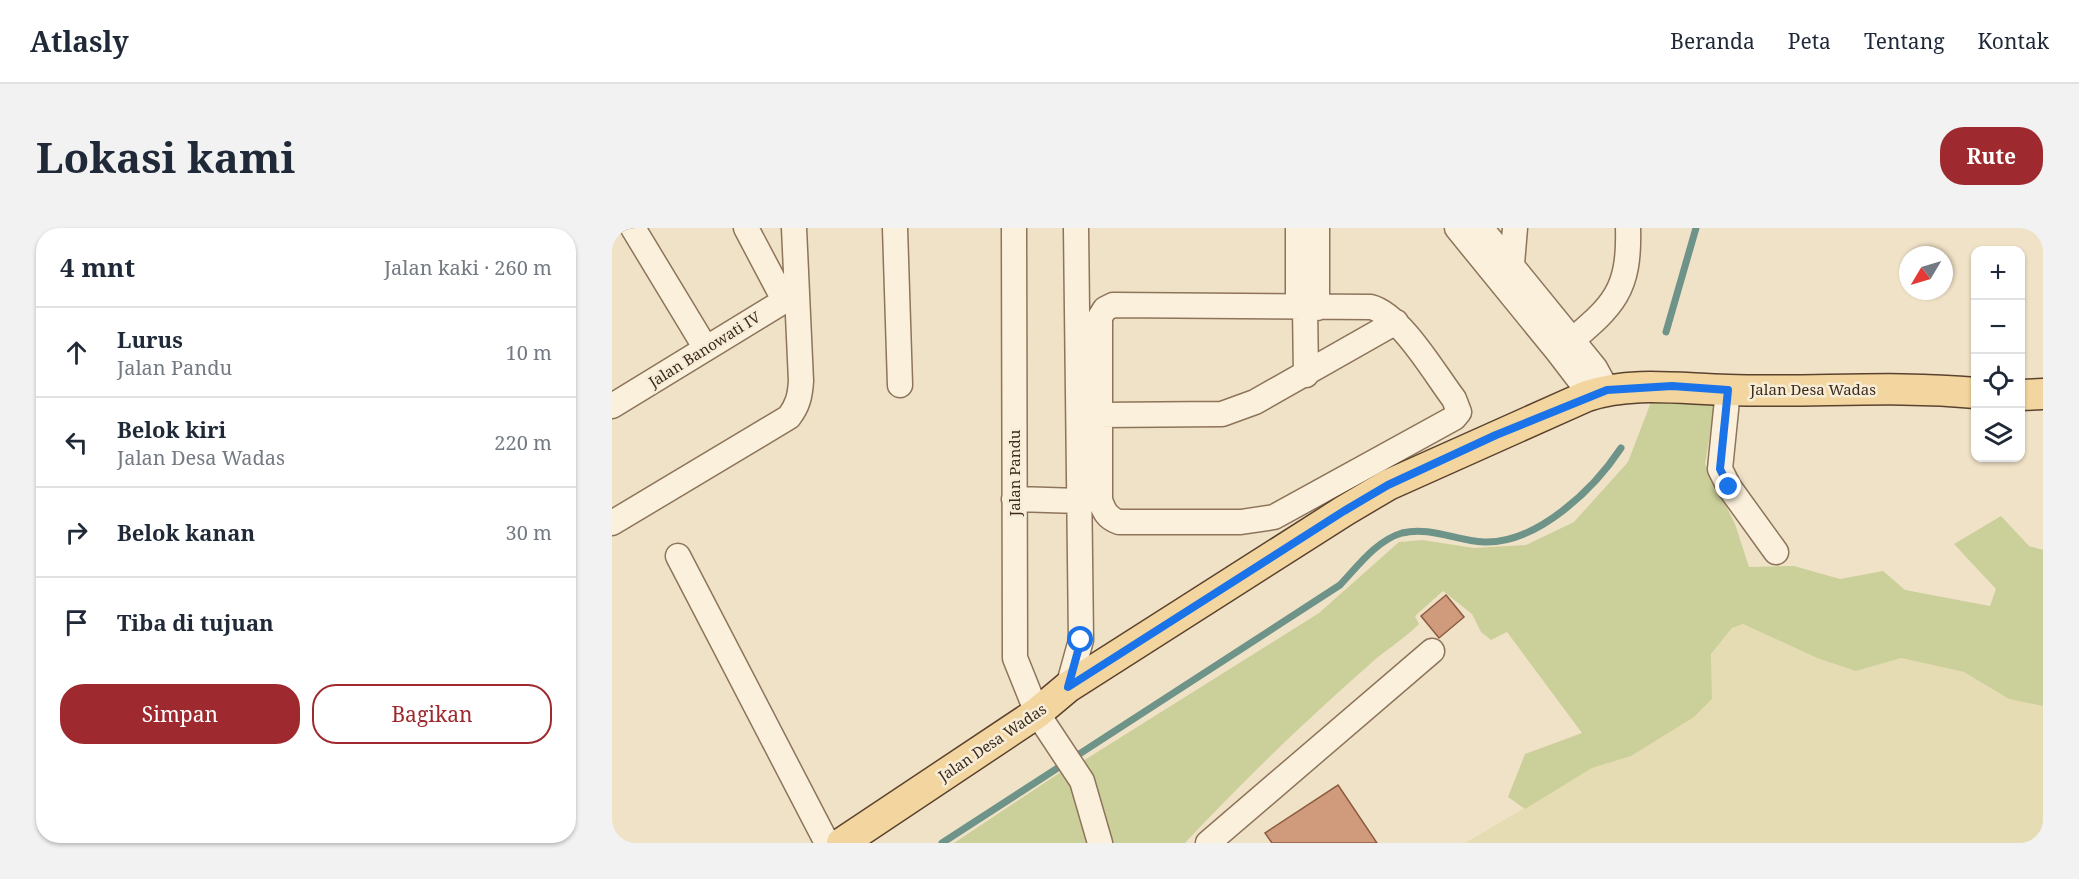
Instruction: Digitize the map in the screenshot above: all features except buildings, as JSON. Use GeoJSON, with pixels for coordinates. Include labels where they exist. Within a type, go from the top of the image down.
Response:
{"type":"FeatureCollection","features":[{"type":"Feature","properties":{"kind":"main road","name":"Jalan Desa Wadas"},"geometry":{"type":"LineString","coordinates":[[842,843],[1037,713],[1068,687],[1262,562],[1388,485],[1597,393],[1672,386],[1728,390],[1926,389],[1971,393]]}},
{"type":"Feature","properties":{"kind":"main road"},"geometry":{"type":"LineString","coordinates":[[2025,395],[2043,394]]}},
{"type":"Feature","properties":{"kind":"street"},"geometry":{"type":"LineString","coordinates":[[633,228],[705,347]]}},
{"type":"Feature","properties":{"kind":"street"},"geometry":{"type":"LineString","coordinates":[[746,228],[791,296]]}},
{"type":"Feature","properties":{"kind":"street"},"geometry":{"type":"LineString","coordinates":[[612,523],[789,417],[800,396],[791,296],[794,228]]}},
{"type":"Feature","properties":{"kind":"street"},"geometry":{"type":"LineString","coordinates":[[895,228],[900,385]]}},
{"type":"Feature","properties":{"kind":"street","name":"Jalan Pandu"},"geometry":{"type":"LineString","coordinates":[[1014,228],[1015,658],[1037,713],[1078,774],[1100,843]]}},
{"type":"Feature","properties":{"kind":"street"},"geometry":{"type":"LineString","coordinates":[[1068,687],[1081,640],[1076,228]]}},
{"type":"Feature","properties":{"kind":"street"},"geometry":{"type":"LineString","coordinates":[[1298,228],[1306,307],[1306,375]]}},
{"type":"Feature","properties":{"kind":"street"},"geometry":{"type":"LineString","coordinates":[[1306,307],[1317,228]]}},
{"type":"Feature","properties":{"kind":"street"},"geometry":{"type":"LineString","coordinates":[[1457,228],[1500,265],[1565,346],[1581,382],[1597,393]]}},
{"type":"Feature","properties":{"kind":"street"},"geometry":{"type":"LineString","coordinates":[[1481,228],[1500,265]]}},
{"type":"Feature","properties":{"kind":"street"},"geometry":{"type":"LineString","coordinates":[[1500,265],[1515,228]]}},
{"type":"Feature","properties":{"kind":"street"},"geometry":{"type":"LineString","coordinates":[[1565,346],[1617,296],[1625,279],[1629,259],[1628,228]]}},
{"type":"Feature","properties":{"kind":"street","name":"Jalan Banowati IV"},"geometry":{"type":"LineString","coordinates":[[614,400],[791,296]]}},
{"type":"Feature","properties":{"kind":"street"},"geometry":{"type":"LineString","coordinates":[[1109,306],[1371,307],[1382,310],[1396,322],[1454,399],[1459,412],[1454,418],[1274,517],[1241,522],[1119,522],[1110,519],[1100,500],[1099,416],[1100,317],[1109,306]]}},
{"type":"Feature","properties":{"kind":"street"},"geometry":{"type":"LineString","coordinates":[[1099,416],[1222,414],[1255,402],[1396,322]]}},
{"type":"Feature","properties":{"kind":"street"},"geometry":{"type":"LineString","coordinates":[[1728,390],[1720,469],[1729,487],[1776,552]]}},
{"type":"Feature","properties":{"kind":"street"},"geometry":{"type":"LineString","coordinates":[[1014,499],[1079,501]]}},
{"type":"Feature","properties":{"kind":"street"},"geometry":{"type":"LineString","coordinates":[[678,556],[827,843]]}},
{"type":"Feature","properties":{"kind":"street"},"geometry":{"type":"LineString","coordinates":[[1220,838],[1432,651]]}},
{"type":"Feature","properties":{"kind":"shaded area"},"geometry":{"type":"Polygon","coordinates":[[[1743,624],[1817,658],[1856,671],[1900,658],[1964,672],[2009,699],[2043,706],[2043,843],[1465,843],[1592,768],[1631,756],[1712,699],[1711,654],[1732,628],[1743,624]]]}},
{"type":"Feature","properties":{"kind":"green space"},"geometry":{"type":"Polygon","coordinates":[[[1651,402],[1715,403],[1705,464],[1735,524],[1749,567],[1794,566],[1840,579],[1883,571],[1905,590],[1990,606],[1996,589],[1954,544],[2001,516],[2029,546],[2043,550],[2043,706],[2009,699],[1964,672],[1901,658],[1856,671],[1817,658],[1743,624],[1732,628],[1711,654],[1712,699],[1694,717],[1631,756],[1592,768],[1525,809],[1508,797],[1525,754],[1582,733],[1507,632],[1491,640],[1481,632],[1472,614],[1443,591],[1415,616],[1419,624],[1345,686],[1229,797],[1185,843],[1110,843],[1083,761],[1319,613],[1399,542],[1422,540],[1474,548],[1526,545],[1574,522],[1628,462],[1651,402]]]}},
{"type":"Feature","properties":{"kind":"green space"},"geometry":{"type":"Polygon","coordinates":[[[1067,768],[1094,843],[954,843],[1067,768]]]}},
{"type":"Feature","properties":{"kind":"waterway"},"geometry":{"type":"LineString","coordinates":[[1666,332],[1696,228]]}},
{"type":"Feature","properties":{"kind":"waterway"},"geometry":{"type":"LineString","coordinates":[[942,843],[1340,585],[1368,555],[1384,542],[1412,531],[1484,542],[1504,540],[1524,534],[1544,524],[1580,496],[1610,464],[1621,448]]}},
{"type":"Feature","properties":{"kind":"route"},"geometry":{"type":"LineString","coordinates":[[1081,640],[1076,668],[1068,687],[1271,556],[1388,485],[1443,462],[1496,435],[1587,396],[1607,390],[1672,386],[1728,390],[1720,469],[1729,487]]}}]}
